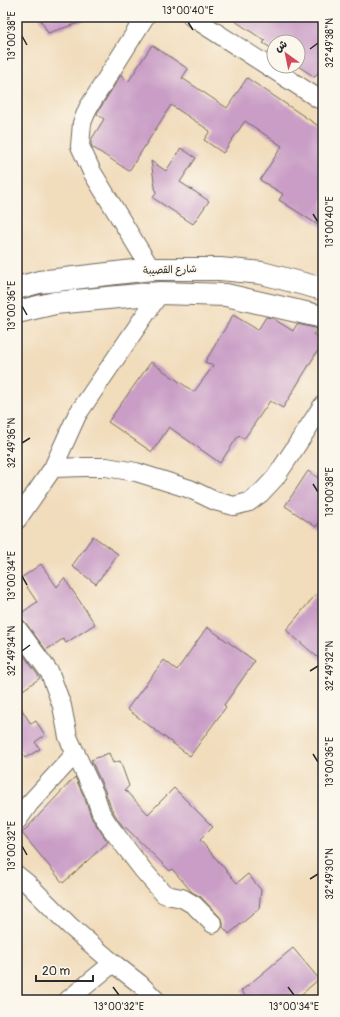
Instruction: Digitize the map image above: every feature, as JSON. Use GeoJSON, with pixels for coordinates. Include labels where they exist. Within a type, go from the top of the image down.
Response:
{"type":"FeatureCollection","features":[{"type":"Feature","properties":{"kind":"street"},"geometry":{"type":"LineString","coordinates":[[145,17],[88,108],[82,123],[80,146],[92,172],[151,269]]}},
{"type":"Feature","properties":{"kind":"street"},"geometry":{"type":"LineString","coordinates":[[192,17],[319,99],[323,100]]}},
{"type":"Feature","properties":{"kind":"street","name":"شارع القصيبة"},"geometry":{"type":"LineString","coordinates":[[17,288],[39,282],[151,269],[220,269],[262,273],[323,289]]}},
{"type":"Feature","properties":{"kind":"street"},"geometry":{"type":"LineString","coordinates":[[17,312],[55,303],[160,292],[226,295],[323,317]]}},
{"type":"Feature","properties":{"kind":"street"},"geometry":{"type":"LineString","coordinates":[[17,520],[53,468],[77,415],[160,292]]}},
{"type":"Feature","properties":{"kind":"street"},"geometry":{"type":"LineString","coordinates":[[53,468],[106,467],[136,472],[190,489],[215,501],[234,506],[250,502],[275,478],[310,427],[323,405]]}},
{"type":"Feature","properties":{"kind":"street"},"geometry":{"type":"LineString","coordinates":[[17,628],[50,673],[62,706],[68,737],[95,795],[101,813],[110,827],[164,894],[182,898],[194,905],[213,924]]}},
{"type":"Feature","properties":{"kind":"street"},"geometry":{"type":"LineString","coordinates":[[17,821],[29,804],[76,754]]}},
{"type":"Feature","properties":{"kind":"street"},"geometry":{"type":"LineString","coordinates":[[17,875],[70,926],[140,984],[156,1000]]}},
{"type":"Feature","properties":{"kind":"street"},"geometry":{"type":"LineString","coordinates":[[68,1000],[113,963]]}},
{"type":"Feature","properties":{"kind":"building"},"geometry":{"type":"Polygon","coordinates":[[[39,17],[88,17],[88,20],[48,33],[39,17]]]}},
{"type":"Feature","properties":{"kind":"building"},"geometry":{"type":"Polygon","coordinates":[[[229,17],[323,17],[323,64],[315,77],[306,71],[306,34],[266,34],[266,45],[263,43],[265,41],[229,17]]]}},
{"type":"Feature","properties":{"kind":"building"},"geometry":{"type":"Polygon","coordinates":[[[152,45],[188,69],[182,78],[227,108],[247,78],[323,129],[323,228],[279,200],[283,194],[260,180],[282,146],[245,121],[223,153],[204,140],[210,131],[171,105],[129,171],[92,147],[91,140],[104,119],[97,113],[121,75],[128,82],[152,45]]]}},
{"type":"Feature","properties":{"kind":"building"},"geometry":{"type":"Polygon","coordinates":[[[181,148],[196,158],[180,182],[209,201],[193,224],[153,198],[156,193],[151,161],[166,171],[181,148]]]}},
{"type":"Feature","properties":{"kind":"building"},"geometry":{"type":"Polygon","coordinates":[[[233,315],[258,330],[266,317],[272,318],[293,331],[297,324],[315,328],[317,329],[313,334],[323,340],[323,342],[283,408],[270,401],[244,439],[239,435],[220,463],[169,427],[152,452],[108,422],[151,362],[194,392],[213,366],[205,362],[233,315]]]}},
{"type":"Feature","properties":{"kind":"building"},"geometry":{"type":"Polygon","coordinates":[[[308,471],[323,481],[323,517],[316,527],[285,506],[308,471]]]}},
{"type":"Feature","properties":{"kind":"building"},"geometry":{"type":"Polygon","coordinates":[[[93,536],[118,554],[96,584],[72,566],[93,536]]]}},
{"type":"Feature","properties":{"kind":"building"},"geometry":{"type":"Polygon","coordinates":[[[41,564],[57,587],[64,578],[95,624],[66,643],[63,639],[46,650],[25,622],[22,619],[17,618],[17,616],[37,602],[21,578],[41,564]]]}},
{"type":"Feature","properties":{"kind":"building"},"geometry":{"type":"Polygon","coordinates":[[[323,586],[323,662],[286,630],[323,586]]]}},
{"type":"Feature","properties":{"kind":"building"},"geometry":{"type":"Polygon","coordinates":[[[207,627],[255,661],[224,705],[226,707],[190,756],[127,709],[164,660],[177,670],[207,627]]]}},
{"type":"Feature","properties":{"kind":"building"},"geometry":{"type":"Polygon","coordinates":[[[17,646],[40,678],[17,694],[17,646]]]}},
{"type":"Feature","properties":{"kind":"building"},"geometry":{"type":"Polygon","coordinates":[[[17,702],[31,724],[36,721],[45,735],[35,742],[40,749],[25,758],[17,744],[17,702]]]}},
{"type":"Feature","properties":{"kind":"building"},"geometry":{"type":"Polygon","coordinates":[[[109,753],[113,763],[120,761],[129,786],[125,790],[148,814],[174,788],[213,827],[200,840],[237,883],[248,874],[261,890],[259,909],[229,934],[223,927],[223,922],[220,917],[201,897],[192,892],[172,869],[170,871],[125,827],[124,828],[119,821],[111,808],[91,760],[109,753]]]}},
{"type":"Feature","properties":{"kind":"building"},"geometry":{"type":"Polygon","coordinates":[[[75,777],[92,819],[108,842],[63,883],[22,833],[75,777]]]}},
{"type":"Feature","properties":{"kind":"building"},"geometry":{"type":"Polygon","coordinates":[[[293,948],[319,979],[295,1000],[249,1000],[241,991],[293,948]]]}}]}
